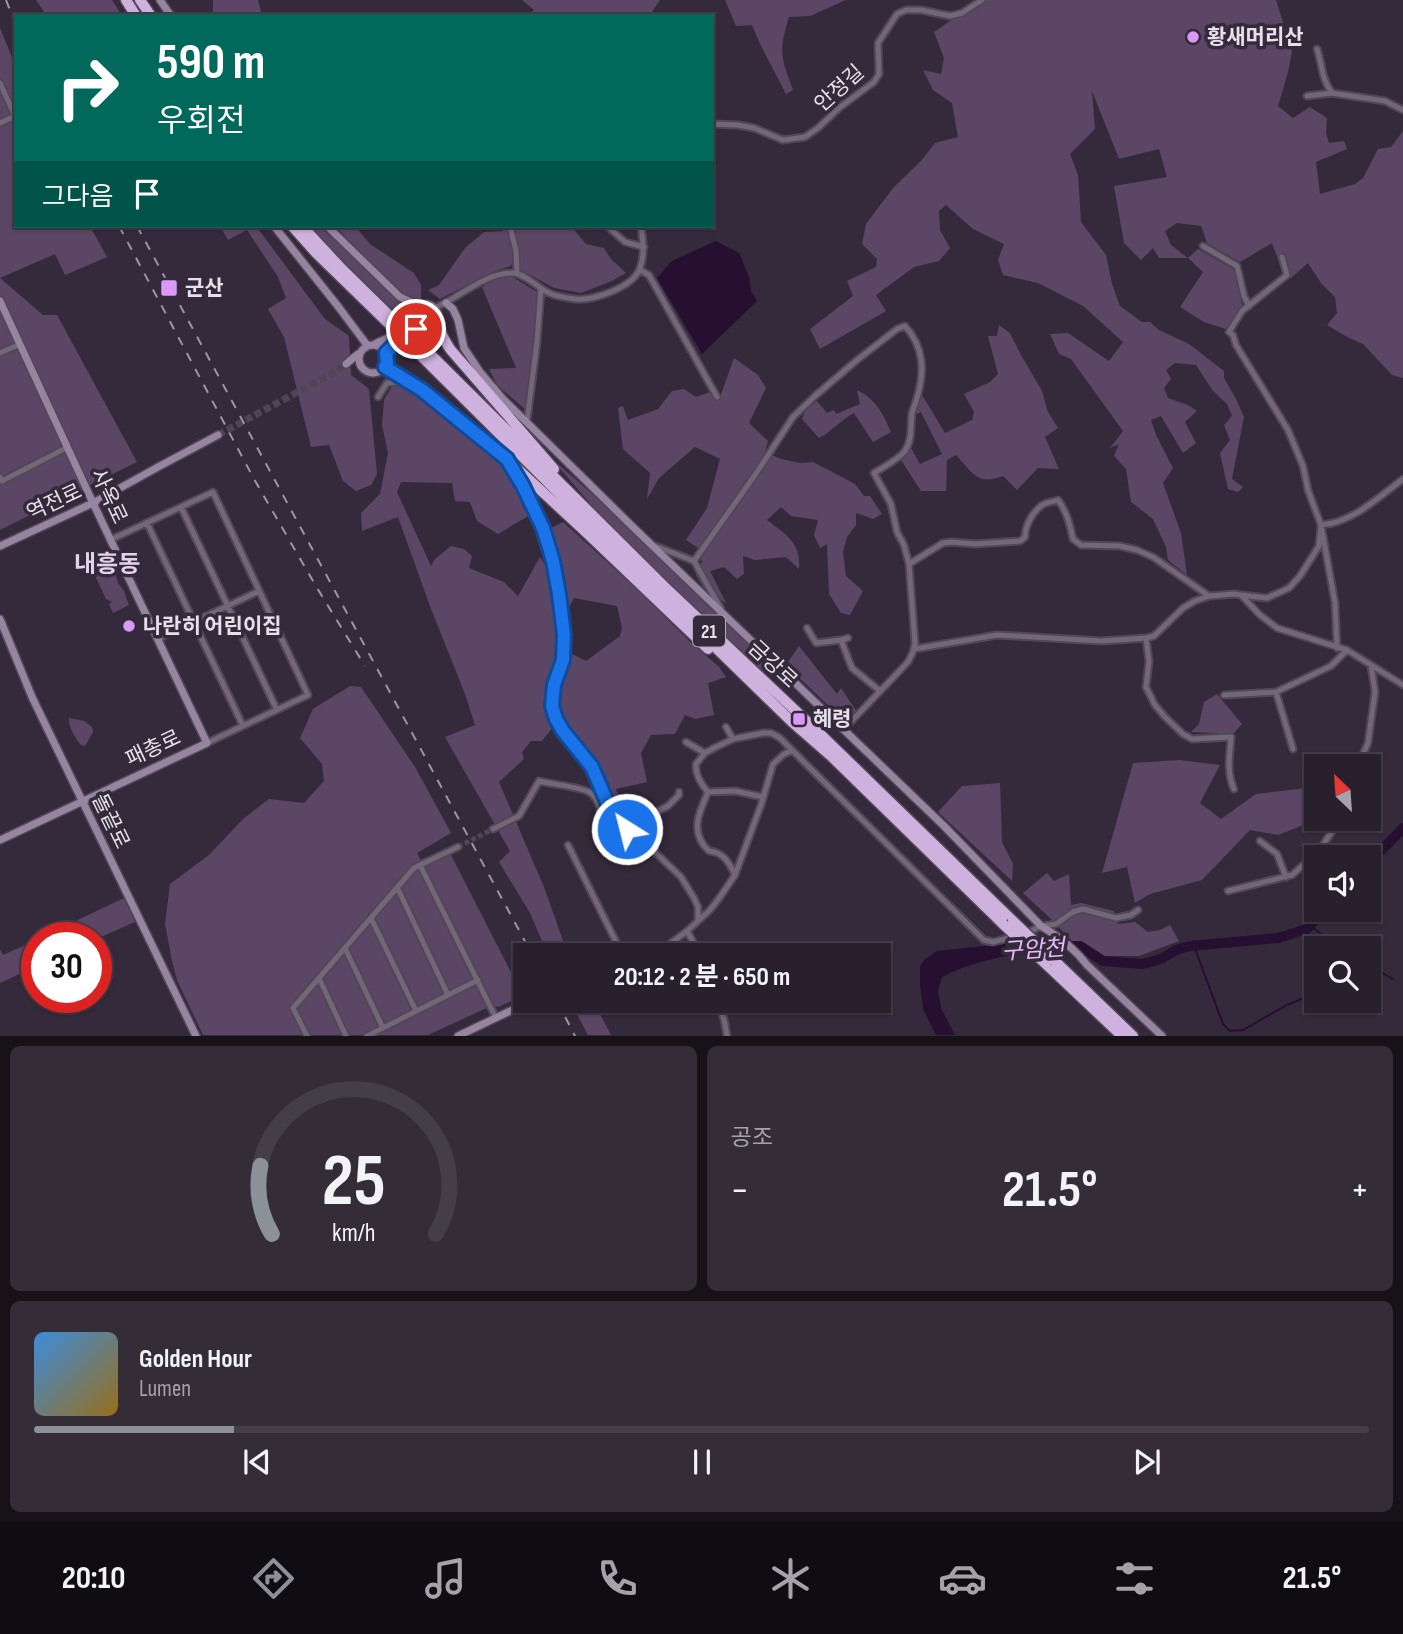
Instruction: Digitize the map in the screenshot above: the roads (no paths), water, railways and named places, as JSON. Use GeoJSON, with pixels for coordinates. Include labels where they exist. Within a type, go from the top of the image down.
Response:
{"type":"FeatureCollection","features":[{"type":"Feature","properties":{"kind":"highway","name":"금강로"},"geometry":{"type":"LineString","coordinates":[[294,228],[316,253],[391,321],[411,335],[702,624],[817,731],[1122,1035]]}},
{"type":"Feature","properties":{"kind":"highway","name":"금강로"},"geometry":{"type":"LineString","coordinates":[[304,228],[391,321]]}},
{"type":"Feature","properties":{"kind":"highway"},"geometry":{"type":"LineString","coordinates":[[439,320],[442,337],[450,349],[602,525]]}},
{"type":"Feature","properties":{"kind":"highway","name":"금강로"},"geometry":{"type":"LineString","coordinates":[[411,335],[638,571],[792,722],[1008,922]]}},
{"type":"Feature","properties":{"kind":"highway"},"geometry":{"type":"LineString","coordinates":[[507,459],[766,704],[792,722]]}},
{"type":"Feature","properties":{"kind":"highway"},"geometry":{"type":"LineString","coordinates":[[1081,993],[1115,1035]]}},
{"type":"Feature","properties":{"kind":"highway"},"geometry":{"type":"LineString","coordinates":[[1081,993],[1135,1035]]}},
{"type":"Feature","properties":{"kind":"street","name":"안정길"},"geometry":{"type":"LineString","coordinates":[[714,124],[754,128],[783,140],[805,136],[874,82],[879,74],[878,43],[897,14],[906,10],[921,10],[950,16],[962,13],[982,0]]}},
{"type":"Feature","properties":{"kind":"street"},"geometry":{"type":"LineString","coordinates":[[1317,49],[1323,81],[1332,93]]}},
{"type":"Feature","properties":{"kind":"street"},"geometry":{"type":"LineString","coordinates":[[0,83],[14,114]]}},
{"type":"Feature","properties":{"kind":"street"},"geometry":{"type":"LineString","coordinates":[[1307,96],[1332,93],[1385,101],[1403,110]]}},
{"type":"Feature","properties":{"kind":"street"},"geometry":{"type":"LineString","coordinates":[[276,228],[371,345],[380,346],[386,353],[387,363],[381,370],[372,373],[360,366],[347,366],[362,348],[371,345],[392,336],[411,321]]}},
{"type":"Feature","properties":{"kind":"street"},"geometry":{"type":"LineString","coordinates":[[329,228],[400,297],[419,306]]}},
{"type":"Feature","properties":{"kind":"street"},"geometry":{"type":"LineString","coordinates":[[510,228],[517,272]]}},
{"type":"Feature","properties":{"kind":"street"},"geometry":{"type":"LineString","coordinates":[[609,228],[625,242],[644,247]]}},
{"type":"Feature","properties":{"kind":"street"},"geometry":{"type":"LineString","coordinates":[[435,308],[495,275],[517,272],[551,294],[577,299],[604,294],[623,286],[640,270],[644,247],[642,228]]}},
{"type":"Feature","properties":{"kind":"street"},"geometry":{"type":"LineString","coordinates":[[1203,246],[1237,265],[1249,306]]}},
{"type":"Feature","properties":{"kind":"street"},"geometry":{"type":"LineString","coordinates":[[1282,257],[1287,275],[1242,311],[1229,332],[1301,458],[1308,490],[1321,525],[1335,603],[1337,648]]}},
{"type":"Feature","properties":{"kind":"street"},"geometry":{"type":"LineString","coordinates":[[640,270],[649,275],[717,397]]}},
{"type":"Feature","properties":{"kind":"street"},"geometry":{"type":"LineString","coordinates":[[527,421],[541,288]]}},
{"type":"Feature","properties":{"kind":"street","name":"사옥로"},"geometry":{"type":"LineString","coordinates":[[0,301],[207,743]]}},
{"type":"Feature","properties":{"kind":"street"},"geometry":{"type":"LineString","coordinates":[[446,303],[453,309],[458,320],[464,348],[503,399],[936,818],[1041,926],[1055,934],[1081,957],[1162,1035]]}},
{"type":"Feature","properties":{"kind":"street"},"geometry":{"type":"LineString","coordinates":[[386,353],[411,335],[434,329],[439,320],[435,308],[427,304],[412,312],[411,335]]}},
{"type":"Feature","properties":{"kind":"street"},"geometry":{"type":"LineString","coordinates":[[694,561],[793,417],[857,360],[897,329],[905,326],[914,336],[920,349],[921,360],[920,385],[912,414],[912,433],[905,451],[874,474],[891,504],[897,532],[909,564],[915,643],[908,662],[844,729]]}},
{"type":"Feature","properties":{"kind":"street"},"geometry":{"type":"LineString","coordinates":[[0,353],[20,344]]}},
{"type":"Feature","properties":{"kind":"street"},"geometry":{"type":"LineString","coordinates":[[358,354],[360,366]]}},
{"type":"Feature","properties":{"kind":"street"},"geometry":{"type":"LineString","coordinates":[[385,367],[422,390],[507,459],[523,486],[543,528],[556,578],[564,635],[563,660],[554,685],[552,706],[556,719],[592,767],[610,809],[624,827],[635,833],[681,877],[698,907],[698,920]]}},
{"type":"Feature","properties":{"kind":"street"},"geometry":{"type":"LineString","coordinates":[[378,397],[387,383],[408,381]]}},
{"type":"Feature","properties":{"kind":"street","name":"역전로"},"geometry":{"type":"LineString","coordinates":[[0,546],[93,503],[218,435]]}},
{"type":"Feature","properties":{"kind":"street"},"geometry":{"type":"LineString","coordinates":[[0,477],[2,481],[68,447]]}},
{"type":"Feature","properties":{"kind":"street"},"geometry":{"type":"LineString","coordinates":[[1321,525],[1332,524],[1367,507],[1403,479]]}},
{"type":"Feature","properties":{"kind":"street"},"geometry":{"type":"LineString","coordinates":[[110,540],[214,492],[308,695],[207,743]]}},
{"type":"Feature","properties":{"kind":"street"},"geometry":{"type":"LineString","coordinates":[[909,564],[943,543],[1020,541],[1025,537],[1028,523],[1042,504],[1058,500],[1069,520],[1073,540],[1081,545],[1121,546],[1137,550],[1153,557],[1209,596]]}},
{"type":"Feature","properties":{"kind":"street"},"geometry":{"type":"LineString","coordinates":[[181,507],[277,710]]}},
{"type":"Feature","properties":{"kind":"street"},"geometry":{"type":"LineString","coordinates":[[147,523],[243,726]]}},
{"type":"Feature","properties":{"kind":"street"},"geometry":{"type":"LineString","coordinates":[[914,649],[997,635],[1102,641],[1154,636],[1183,608],[1209,596],[1234,594],[1267,598],[1289,589],[1319,546],[1321,525]]}},
{"type":"Feature","properties":{"kind":"street"},"geometry":{"type":"LineString","coordinates":[[652,545],[694,561],[724,614]]}},
{"type":"Feature","properties":{"kind":"street"},"geometry":{"type":"LineString","coordinates":[[158,639],[259,591]]}},
{"type":"Feature","properties":{"kind":"street"},"geometry":{"type":"LineString","coordinates":[[1241,595],[1277,628],[1347,650],[1403,685]]}},
{"type":"Feature","properties":{"kind":"street","name":"돌끝로"},"geometry":{"type":"LineString","coordinates":[[0,619],[32,697],[196,1035]]}},
{"type":"Feature","properties":{"kind":"street"},"geometry":{"type":"LineString","coordinates":[[807,628],[816,643],[848,638]]}},
{"type":"Feature","properties":{"kind":"street"},"geometry":{"type":"LineString","coordinates":[[1146,638],[1149,661],[1146,687],[1156,705],[1165,717],[1192,739],[1231,737],[1228,765],[1234,789]]}},
{"type":"Feature","properties":{"kind":"street"},"geometry":{"type":"LineString","coordinates":[[841,640],[852,668],[880,691]]}},
{"type":"Feature","properties":{"kind":"street"},"geometry":{"type":"LineString","coordinates":[[1224,695],[1276,692],[1331,666],[1347,650]]}},
{"type":"Feature","properties":{"kind":"street"},"geometry":{"type":"LineString","coordinates":[[1363,754],[1368,743],[1375,692],[1371,664]]}},
{"type":"Feature","properties":{"kind":"street"},"geometry":{"type":"LineString","coordinates":[[1276,692],[1293,749]]}},
{"type":"Feature","properties":{"kind":"street"},"geometry":{"type":"LineString","coordinates":[[726,727],[733,739]]}},
{"type":"Feature","properties":{"kind":"street"},"geometry":{"type":"LineString","coordinates":[[763,797],[735,791],[708,792],[702,786],[696,764],[705,753],[733,739],[771,733],[780,738],[984,940],[993,942],[1041,926],[1056,924],[1073,912],[1083,909],[1116,918],[1138,910]]}},
{"type":"Feature","properties":{"kind":"street"},"geometry":{"type":"LineString","coordinates":[[686,742],[705,753]]}},
{"type":"Feature","properties":{"kind":"street","name":"패총로"},"geometry":{"type":"LineString","coordinates":[[0,840],[207,743]]}},
{"type":"Feature","properties":{"kind":"street"},"geometry":{"type":"LineString","coordinates":[[672,943],[715,903],[734,874],[773,764],[791,751]]}},
{"type":"Feature","properties":{"kind":"street"},"geometry":{"type":"LineString","coordinates":[[493,829],[519,816],[539,781],[587,790],[597,801],[610,826],[620,830],[624,827]]}},
{"type":"Feature","properties":{"kind":"street"},"geometry":{"type":"LineString","coordinates":[[635,833],[651,820],[656,812],[668,806],[679,792]]}},
{"type":"Feature","properties":{"kind":"street"},"geometry":{"type":"LineString","coordinates":[[708,792],[698,814],[700,838],[709,851],[717,851],[722,855],[734,874]]}},
{"type":"Feature","properties":{"kind":"street"},"geometry":{"type":"LineString","coordinates":[[1227,891],[1292,875],[1319,851],[1332,831]]}},
{"type":"Feature","properties":{"kind":"street"},"geometry":{"type":"LineString","coordinates":[[1260,841],[1277,854],[1286,877]]}},
{"type":"Feature","properties":{"kind":"street"},"geometry":{"type":"LineString","coordinates":[[568,845],[617,943]]}},
{"type":"Feature","properties":{"kind":"street"},"geometry":{"type":"LineString","coordinates":[[307,1035],[293,1008],[414,868],[458,847]]}},
{"type":"Feature","properties":{"kind":"street"},"geometry":{"type":"LineString","coordinates":[[420,865],[496,1018]]}},
{"type":"Feature","properties":{"kind":"street"},"geometry":{"type":"LineString","coordinates":[[397,887],[448,995]]}},
{"type":"Feature","properties":{"kind":"street"},"geometry":{"type":"LineString","coordinates":[[371,918],[416,1011]]}},
{"type":"Feature","properties":{"kind":"street"},"geometry":{"type":"LineString","coordinates":[[687,931],[694,943]]}},
{"type":"Feature","properties":{"kind":"street"},"geometry":{"type":"LineString","coordinates":[[345,948],[383,1028]]}},
{"type":"Feature","properties":{"kind":"street"},"geometry":{"type":"LineString","coordinates":[[319,978],[346,1035]]}},
{"type":"Feature","properties":{"kind":"street"},"geometry":{"type":"LineString","coordinates":[[368,1035],[478,980]]}},
{"type":"Feature","properties":{"kind":"street"},"geometry":{"type":"LineString","coordinates":[[458,1035],[513,1010]]}},
{"type":"Feature","properties":{"kind":"street"},"geometry":{"type":"LineString","coordinates":[[722,1013],[727,1035]]}},
{"type":"Feature","properties":{"kind":"water"},"geometry":{"type":"Polygon","coordinates":[[[716,241],[739,253],[749,277],[751,291],[757,301],[702,354],[657,278],[672,261],[716,241]]]}},
{"type":"Feature","properties":{"kind":"water"},"geometry":{"type":"Polygon","coordinates":[[[1053,939],[1066,951],[986,960],[942,977],[938,991],[941,1008],[955,1035],[936,1035],[923,1009],[920,966],[924,960],[937,951],[1053,939]]]}},
{"type":"Feature","properties":{"kind":"waterway","name":"구암천"},"geometry":{"type":"LineString","coordinates":[[1381,851],[1403,828]]}},
{"type":"Feature","properties":{"kind":"waterway","name":"구암천"},"geometry":{"type":"LineString","coordinates":[[1048,947],[1080,946],[1103,961],[1143,964],[1190,946],[1278,938],[1307,929],[1313,922]]}},
{"type":"Feature","properties":{"kind":"waterway"},"geometry":{"type":"LineString","coordinates":[[1310,926],[1325,936]]}},
{"type":"Feature","properties":{"kind":"waterway"},"geometry":{"type":"LineString","coordinates":[[1194,946],[1223,1024],[1230,1031],[1243,1030],[1304,998]]}},
{"type":"Feature","properties":{"kind":"waterway"},"geometry":{"type":"LineString","coordinates":[[1381,972],[1393,979]]}},
{"type":"Feature","properties":{"kind":"tunnel"},"geometry":{"type":"LineString","coordinates":[[218,435],[346,364]]}},
{"type":"Feature","properties":{"kind":"tunnel"},"geometry":{"type":"LineString","coordinates":[[458,847],[493,829]]}},
{"type":"Feature","properties":{"kind":"railway"},"geometry":{"type":"LineString","coordinates":[[6,0],[14,21]]}},
{"type":"Feature","properties":{"kind":"railway"},"geometry":{"type":"LineString","coordinates":[[120,228],[254,479],[365,666]]}},
{"type":"Feature","properties":{"kind":"railway"},"geometry":{"type":"LineString","coordinates":[[138,228],[526,943]]}},
{"type":"Feature","properties":{"kind":"railway"},"geometry":{"type":"LineString","coordinates":[[563,1013],[575,1036]]}},
{"type":"Feature","properties":{"kind":"place","name":"황새머리산"},"geometry":{"type":"Point","coordinates":[1193,37]}},
{"type":"Feature","properties":{"kind":"place","name":"군산"},"geometry":{"type":"Point","coordinates":[169,288]}},
{"type":"Feature","properties":{"kind":"place","name":"나란히 어린이집"},"geometry":{"type":"Point","coordinates":[129,626]}},
{"type":"Feature","properties":{"kind":"place","name":"혜령"},"geometry":{"type":"Point","coordinates":[799,719]}},
{"type":"Feature","properties":{"kind":"district","name":"내흥동"},"geometry":{"type":"Point","coordinates":[107,564]}}]}
